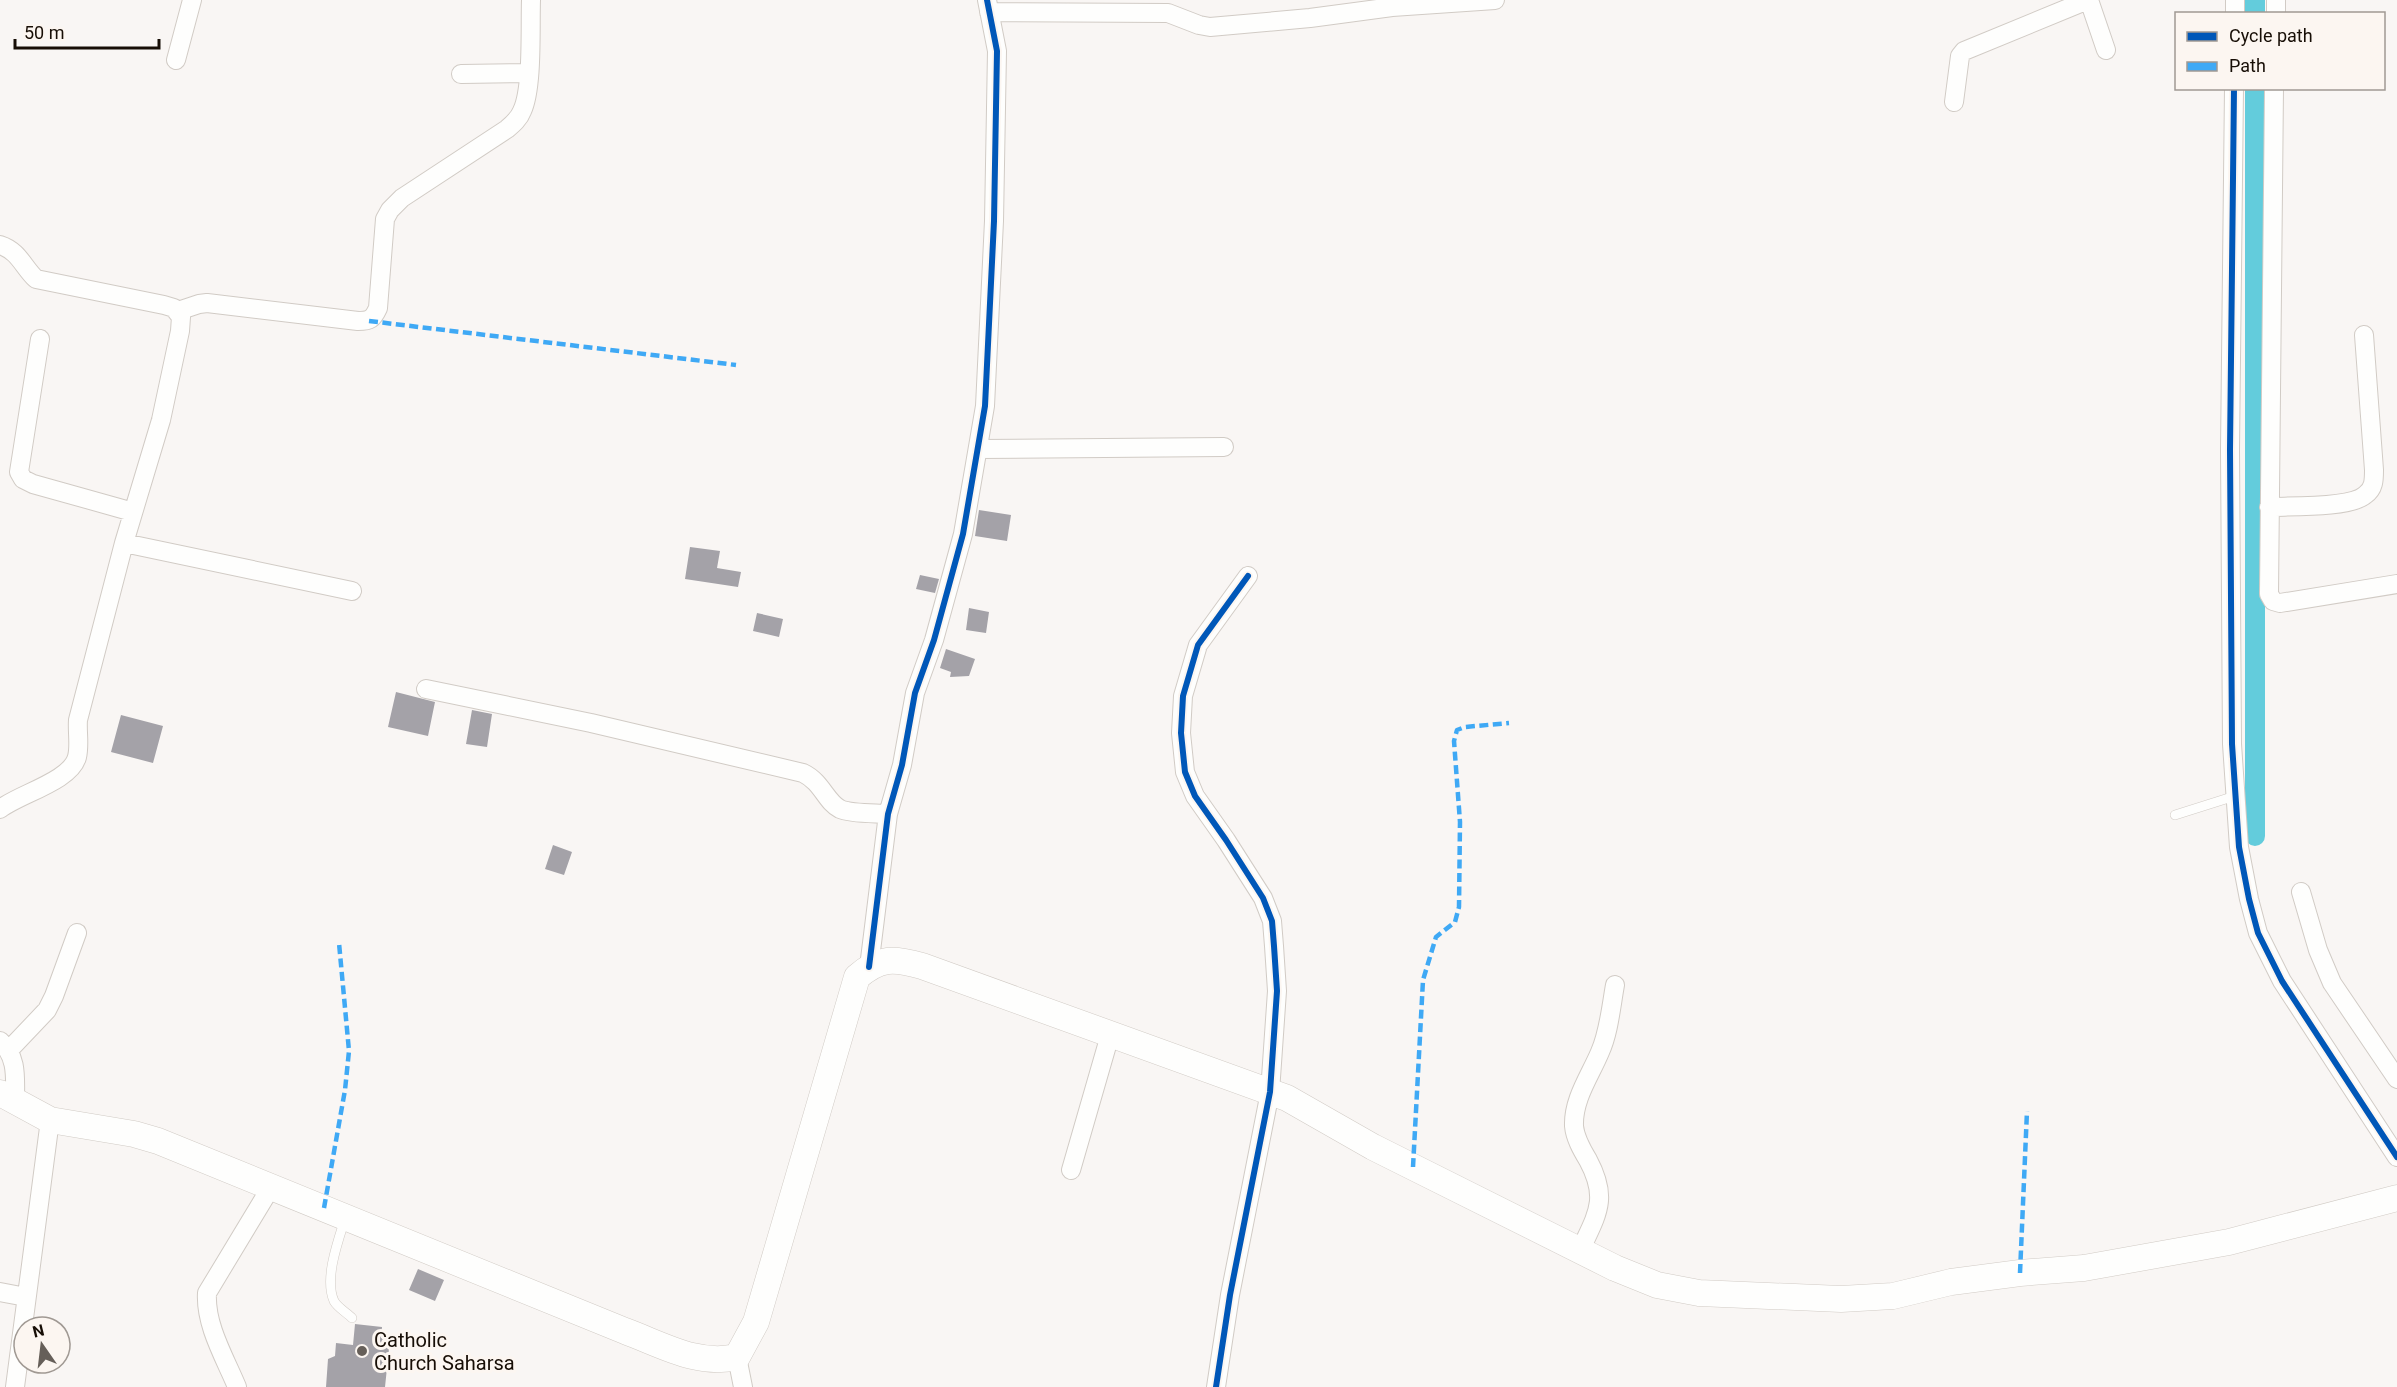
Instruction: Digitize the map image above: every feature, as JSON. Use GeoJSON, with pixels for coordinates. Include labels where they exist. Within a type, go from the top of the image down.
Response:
{"type":"FeatureCollection","features":[{"type":"Feature","properties":{"kind":"main road"},"geometry":{"type":"LineString","coordinates":[[7,1097],[50,1120],[135,1134],[158,1141],[625,1331],[700,1359],[721,1361],[737,1357],[756,1322],[858,977],[869,967],[881,962],[899,960],[1287,1098],[1373,1147],[1580,1251],[1657,1285],[1699,1293],[1840,1299],[1893,1296],[1952,1282],[2084,1268],[2219,1244],[2397,1198]]}},
{"type":"Feature","properties":{"kind":"street"},"geometry":{"type":"LineString","coordinates":[[176,60],[192,0]]}},
{"type":"Feature","properties":{"kind":"street"},"geometry":{"type":"LineString","coordinates":[[178,312],[207,303],[282,314],[369,321],[374,317],[378,308],[385,219],[390,210],[402,198],[516,121],[523,110],[529,72],[531,0]]}},
{"type":"Feature","properties":{"kind":"street"},"geometry":{"type":"LineString","coordinates":[[869,967],[888,814],[902,765],[915,693],[934,640],[963,534],[985,406],[994,221],[997,51],[988,6],[1155,12],[1177,15],[1198,26],[1210,27],[1310,18],[1392,7],[1495,0]]}},
{"type":"Feature","properties":{"kind":"street"},"geometry":{"type":"LineString","coordinates":[[1954,102],[1960,56],[1964,51],[2088,0],[2106,50]]}},
{"type":"Feature","properties":{"kind":"street"},"geometry":{"type":"LineString","coordinates":[[461,74],[529,72]]}},
{"type":"Feature","properties":{"kind":"street"},"geometry":{"type":"LineString","coordinates":[[2234,90],[2230,626],[2232,744],[2238,847],[2249,899],[2265,951],[2282,981],[2397,1156]]}},
{"type":"Feature","properties":{"kind":"street"},"geometry":{"type":"LineString","coordinates":[[2274,90],[2269,594],[2273,601],[2280,603],[2397,584]]}},
{"type":"Feature","properties":{"kind":"street"},"geometry":{"type":"LineString","coordinates":[[0,245],[16,253],[28,272],[36,279],[164,305],[178,312],[181,317],[161,420],[124,543],[78,720],[78,747],[74,765],[65,774],[0,809]]}},
{"type":"Feature","properties":{"kind":"street"},"geometry":{"type":"LineString","coordinates":[[2269,507],[2353,502],[2366,495],[2373,485],[2374,470],[2364,335]]}},
{"type":"Feature","properties":{"kind":"street"},"geometry":{"type":"LineString","coordinates":[[40,339],[19,472],[23,479],[33,484],[133,512]]}},
{"type":"Feature","properties":{"kind":"street"},"geometry":{"type":"LineString","coordinates":[[978,449],[1224,447]]}},
{"type":"Feature","properties":{"kind":"street"},"geometry":{"type":"LineString","coordinates":[[124,543],[352,591]]}},
{"type":"Feature","properties":{"kind":"street"},"geometry":{"type":"LineString","coordinates":[[1216,1387],[1230,1295],[1270,1092],[1277,991],[1272,921],[1263,898],[1227,840],[1195,796],[1185,772],[1181,733],[1183,696],[1198,645],[1248,576]]}},
{"type":"Feature","properties":{"kind":"street"},"geometry":{"type":"LineString","coordinates":[[426,689],[591,723],[803,773],[813,777],[840,809],[888,814]]}},
{"type":"Feature","properties":{"kind":"street"},"geometry":{"type":"LineString","coordinates":[[2301,891],[2318,950],[2332,983],[2397,1079]]}},
{"type":"Feature","properties":{"kind":"street"},"geometry":{"type":"LineString","coordinates":[[7,1097],[15,1064],[4,1046],[47,1010],[77,933]]}},
{"type":"Feature","properties":{"kind":"street"},"geometry":{"type":"LineString","coordinates":[[1580,1251],[1597,1214],[1601,1198],[1574,1127],[1578,1101],[1601,1051],[1615,985]]}},
{"type":"Feature","properties":{"kind":"street"},"geometry":{"type":"LineString","coordinates":[[1071,1170],[1110,1035]]}},
{"type":"Feature","properties":{"kind":"street"},"geometry":{"type":"LineString","coordinates":[[15,1387],[50,1120]]}},
{"type":"Feature","properties":{"kind":"street"},"geometry":{"type":"LineString","coordinates":[[237,1387],[210,1321],[206,1305],[207,1293],[271,1187]]}},
{"type":"Feature","properties":{"kind":"street"},"geometry":{"type":"LineString","coordinates":[[0,1292],[26,1297]]}},
{"type":"Feature","properties":{"kind":"street"},"geometry":{"type":"LineString","coordinates":[[737,1357],[743,1387]]}},
{"type":"Feature","properties":{"kind":"lane"},"geometry":{"type":"LineString","coordinates":[[2175,815],[2235,796]]}},
{"type":"Feature","properties":{"kind":"lane"},"geometry":{"type":"LineString","coordinates":[[346,1217],[336,1248],[331,1276],[334,1301],[352,1318]]}},
{"type":"Feature","properties":{"kind":"building"},"geometry":{"type":"Polygon","coordinates":[[[979,510],[1011,515],[1007,541],[975,536],[979,510]]]}},
{"type":"Feature","properties":{"kind":"building"},"geometry":{"type":"Polygon","coordinates":[[[690,547],[720,551],[717,568],[741,572],[738,587],[685,579],[690,547]]]}},
{"type":"Feature","properties":{"kind":"building"},"geometry":{"type":"Polygon","coordinates":[[[920,575],[939,579],[935,593],[916,589],[920,575]]]}},
{"type":"Feature","properties":{"kind":"building"},"geometry":{"type":"Polygon","coordinates":[[[969,608],[989,612],[986,633],[966,630],[969,608]]]}},
{"type":"Feature","properties":{"kind":"building"},"geometry":{"type":"Polygon","coordinates":[[[757,613],[783,619],[779,637],[753,631],[757,613]]]}},
{"type":"Feature","properties":{"kind":"building"},"geometry":{"type":"Polygon","coordinates":[[[946,649],[975,659],[969,676],[950,677],[951,672],[940,668],[946,649]]]}},
{"type":"Feature","properties":{"kind":"building"},"geometry":{"type":"Polygon","coordinates":[[[396,692],[435,702],[428,736],[388,727],[396,692]]]}},
{"type":"Feature","properties":{"kind":"building"},"geometry":{"type":"Polygon","coordinates":[[[472,710],[492,714],[487,747],[466,744],[472,710]]]}},
{"type":"Feature","properties":{"kind":"building"},"geometry":{"type":"Polygon","coordinates":[[[121,715],[163,726],[153,763],[111,752],[121,715]]]}},
{"type":"Feature","properties":{"kind":"building"},"geometry":{"type":"Polygon","coordinates":[[[553,845],[572,852],[564,875],[545,869],[553,845]]]}},
{"type":"Feature","properties":{"kind":"building"},"geometry":{"type":"Polygon","coordinates":[[[418,1269],[444,1280],[435,1301],[409,1290],[418,1269]]]}},
{"type":"Feature","properties":{"kind":"building","name":"Catholic Church Saharsa"},"geometry":{"type":"Polygon","coordinates":[[[355,1324],[382,1327],[381,1338],[390,1339],[385,1387],[326,1387],[328,1359],[335,1356],[336,1343],[353,1345],[355,1324]]]}},
{"type":"Feature","properties":{"kind":"waterway"},"geometry":{"type":"LineString","coordinates":[[2255,0],[2255,12]]}},
{"type":"Feature","properties":{"kind":"waterway"},"geometry":{"type":"LineString","coordinates":[[2255,90],[2255,836]]}},
{"type":"Feature","properties":{"kind":"marked path"},"geometry":{"type":"LineString","coordinates":[[369,321],[736,365]]}},
{"type":"Feature","properties":{"kind":"marked path"},"geometry":{"type":"LineString","coordinates":[[1413,1167],[1423,980],[1436,937],[1455,922],[1459,907],[1460,822],[1454,741],[1457,730],[1465,727],[1509,723]]}},
{"type":"Feature","properties":{"kind":"marked path"},"geometry":{"type":"LineString","coordinates":[[324,1208],[345,1090],[349,1051],[339,943]]}},
{"type":"Feature","properties":{"kind":"marked path"},"geometry":{"type":"LineString","coordinates":[[2020,1273],[2027,1111]]}},
{"type":"Feature","properties":{"kind":"cycle path"},"geometry":{"type":"LineString","coordinates":[[869,967],[888,814],[902,765],[915,693],[934,640],[963,534],[985,406],[994,221],[997,51],[987,0]]}},
{"type":"Feature","properties":{"kind":"cycle path"},"geometry":{"type":"LineString","coordinates":[[2234,90],[2230,450],[2232,744],[2239,847],[2258,933],[2282,981],[2397,1157]]}},
{"type":"Feature","properties":{"kind":"cycle path"},"geometry":{"type":"LineString","coordinates":[[1216,1387],[1230,1295],[1270,1092],[1277,991],[1272,921],[1263,898],[1195,796],[1185,772],[1181,733],[1183,696],[1198,645],[1248,576]]}},
{"type":"Feature","properties":{"kind":"place","name":"Catholic Church Saharsa"},"geometry":{"type":"Point","coordinates":[362,1351]}}]}
